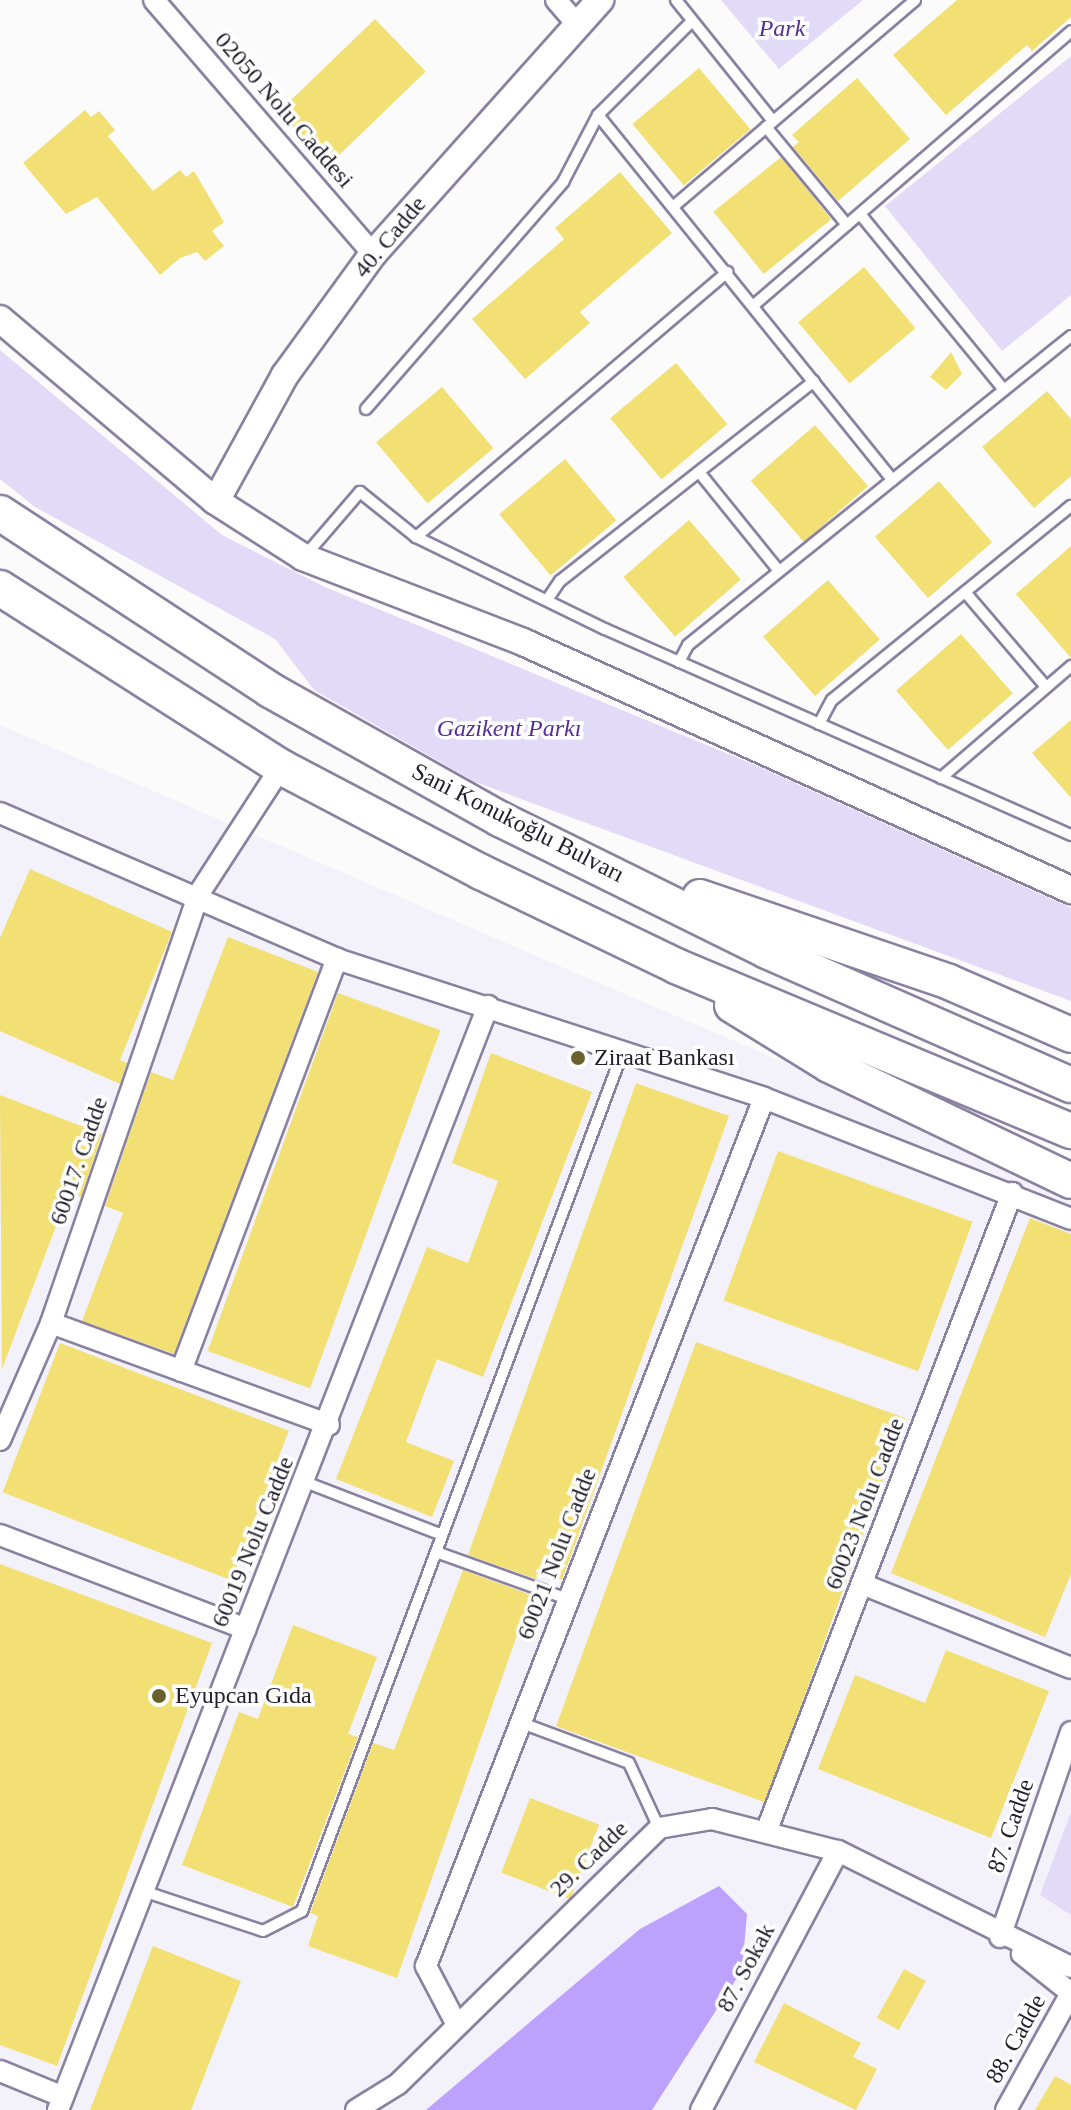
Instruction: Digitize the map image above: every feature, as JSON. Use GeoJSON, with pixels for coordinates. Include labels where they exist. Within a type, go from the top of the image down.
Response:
{"type":"FeatureCollection","features":[{"type":"Feature","properties":{"kind":"highway","name":"Sani Konukoğlu Bulvarı"},"geometry":{"type":"LineString","coordinates":[[0,513],[270,690],[500,819],[605,865],[767,951],[1071,1085]]}},
{"type":"Feature","properties":{"kind":"highway"},"geometry":{"type":"LineString","coordinates":[[0,588],[281,767],[676,966],[1071,1131]]}},
{"type":"Feature","properties":{"kind":"highway"},"geometry":{"type":"LineString","coordinates":[[605,865],[949,982],[1071,1035]]}},
{"type":"Feature","properties":{"kind":"highway"},"geometry":{"type":"LineString","coordinates":[[676,966],[829,1065],[1071,1181]]}},
{"type":"Feature","properties":{"kind":"street","name":"02050 Nolu Caddesi"},"geometry":{"type":"LineString","coordinates":[[154,0],[373,254]]}},
{"type":"Feature","properties":{"kind":"street"},"geometry":{"type":"LineString","coordinates":[[556,0],[579,26]]}},
{"type":"Feature","properties":{"kind":"street","name":"40. Cadde"},"geometry":{"type":"LineString","coordinates":[[216,501],[285,375],[373,254],[600,0]]}},
{"type":"Feature","properties":{"kind":"street"},"geometry":{"type":"LineString","coordinates":[[0,319],[216,501],[303,557],[523,642],[1071,890]]}},
{"type":"Feature","properties":{"kind":"street","name":"60017. Cadde"},"geometry":{"type":"LineString","coordinates":[[0,1440],[51,1323],[198,895],[281,767]]}},
{"type":"Feature","properties":{"kind":"street"},"geometry":{"type":"LineString","coordinates":[[0,813],[198,895],[337,959],[764,1098],[1012,1193],[1071,1219]]}},
{"type":"Feature","properties":{"kind":"street"},"geometry":{"type":"LineString","coordinates":[[181,1371],[337,959]]}},
{"type":"Feature","properties":{"kind":"street","name":"60019 Nolu Cadde"},"geometry":{"type":"LineString","coordinates":[[60,2103],[329,1425],[488,1006]]}},
{"type":"Feature","properties":{"kind":"street","name":"60021 Nolu Cadde"},"geometry":{"type":"LineString","coordinates":[[457,2025],[426,1966],[764,1098]]}},
{"type":"Feature","properties":{"kind":"street","name":"60023 Nolu Cadde"},"geometry":{"type":"LineString","coordinates":[[766,1832],[1012,1193]]}},
{"type":"Feature","properties":{"kind":"street"},"geometry":{"type":"LineString","coordinates":[[51,1323],[329,1425]]}},
{"type":"Feature","properties":{"kind":"street"},"geometry":{"type":"LineString","coordinates":[[0,1535],[246,1629]]}},
{"type":"Feature","properties":{"kind":"street"},"geometry":{"type":"LineString","coordinates":[[862,1584],[1071,1668]]}},
{"type":"Feature","properties":{"kind":"street","name":"87. Cadde"},"geometry":{"type":"LineString","coordinates":[[1000,1937],[1071,1732]]}},
{"type":"Feature","properties":{"kind":"street","name":"29. Cadde"},"geometry":{"type":"LineString","coordinates":[[356,2110],[398,2084],[659,1828],[712,1819],[838,1851],[1000,1937]]}},
{"type":"Feature","properties":{"kind":"street","name":"87. Sokak"},"geometry":{"type":"LineString","coordinates":[[701,2110],[838,1851]]}},
{"type":"Feature","properties":{"kind":"street"},"geometry":{"type":"LineString","coordinates":[[1000,1937],[1071,1967]]}},
{"type":"Feature","properties":{"kind":"street"},"geometry":{"type":"LineString","coordinates":[[1000,1937],[1071,1993]]}},
{"type":"Feature","properties":{"kind":"street","name":"88. Cadde"},"geometry":{"type":"LineString","coordinates":[[1006,2110],[1071,1993]]}},
{"type":"Feature","properties":{"kind":"street"},"geometry":{"type":"LineString","coordinates":[[0,2071],[60,2103]]}},
{"type":"Feature","properties":{"kind":"lane"},"geometry":{"type":"LineString","coordinates":[[676,0],[847,225]]}},
{"type":"Feature","properties":{"kind":"lane"},"geometry":{"type":"LineString","coordinates":[[674,206],[915,0]]}},
{"type":"Feature","properties":{"kind":"lane"},"geometry":{"type":"LineString","coordinates":[[366,409],[563,182],[598,115],[692,21]]}},
{"type":"Feature","properties":{"kind":"lane"},"geometry":{"type":"LineString","coordinates":[[754,305],[1071,31]]}},
{"type":"Feature","properties":{"kind":"lane"},"geometry":{"type":"LineString","coordinates":[[598,115],[893,480]]}},
{"type":"Feature","properties":{"kind":"lane"},"geometry":{"type":"LineString","coordinates":[[860,214],[1004,390]]}},
{"type":"Feature","properties":{"kind":"lane"},"geometry":{"type":"LineString","coordinates":[[416,537],[727,272]]}},
{"type":"Feature","properties":{"kind":"lane"},"geometry":{"type":"LineString","coordinates":[[679,662],[688,645],[1071,336]]}},
{"type":"Feature","properties":{"kind":"lane"},"geometry":{"type":"LineString","coordinates":[[547,600],[560,581],[814,381]]}},
{"type":"Feature","properties":{"kind":"lane"},"geometry":{"type":"LineString","coordinates":[[699,472],[779,571]]}},
{"type":"Feature","properties":{"kind":"lane"},"geometry":{"type":"LineString","coordinates":[[303,557],[360,492],[416,537],[679,662],[1071,835]]}},
{"type":"Feature","properties":{"kind":"lane"},"geometry":{"type":"LineString","coordinates":[[819,724],[832,700],[1071,506]]}},
{"type":"Feature","properties":{"kind":"lane"},"geometry":{"type":"LineString","coordinates":[[965,592],[1046,687]]}},
{"type":"Feature","properties":{"kind":"lane"},"geometry":{"type":"LineString","coordinates":[[941,778],[1071,666]]}},
{"type":"Feature","properties":{"kind":"lane"},"geometry":{"type":"LineString","coordinates":[[142,1891],[263,1931],[296,1918],[623,1051]]}},
{"type":"Feature","properties":{"kind":"lane"},"geometry":{"type":"LineString","coordinates":[[305,1482],[442,1535]]}},
{"type":"Feature","properties":{"kind":"lane"},"geometry":{"type":"LineString","coordinates":[[436,1552],[567,1599]]}},
{"type":"Feature","properties":{"kind":"lane"},"geometry":{"type":"LineString","coordinates":[[519,1722],[629,1763],[659,1828]]}},
{"type":"Feature","properties":{"kind":"shaded area"},"geometry":{"type":"Polygon","coordinates":[[[0,725],[1071,1186],[1071,2110],[0,2110],[0,725]]]}},
{"type":"Feature","properties":{"kind":"shaded area"},"geometry":{"type":"Polygon","coordinates":[[[719,1886],[747,1914],[742,1970],[652,2110],[426,2110],[640,1929],[719,1886]]]}},
{"type":"Feature","properties":{"kind":"green space","name":"Park"},"geometry":{"type":"Polygon","coordinates":[[[721,0],[863,0],[779,69],[721,0]]]}},
{"type":"Feature","properties":{"kind":"green space"},"geometry":{"type":"Polygon","coordinates":[[[1071,56],[1071,295],[1002,351],[885,206],[1071,56]]]}},
{"type":"Feature","properties":{"kind":"green space","name":"Gazikent Parkı"},"geometry":{"type":"Polygon","coordinates":[[[0,350],[222,535],[325,587],[762,768],[1071,908],[1071,1001],[475,782],[314,690],[275,639],[35,507],[0,479],[0,350]]]}},
{"type":"Feature","properties":{"kind":"green space"},"geometry":{"type":"Polygon","coordinates":[[[1071,1812],[1071,1915],[1040,1895],[1071,1812]]]}},
{"type":"Feature","properties":{"kind":"building"},"geometry":{"type":"Polygon","coordinates":[[[957,0],[1071,0],[1071,17],[1032,51],[1027,45],[946,115],[893,55],[957,0]]]}},
{"type":"Feature","properties":{"kind":"building"},"geometry":{"type":"Polygon","coordinates":[[[375,19],[426,72],[329,165],[279,112],[375,19]]]}},
{"type":"Feature","properties":{"kind":"building"},"geometry":{"type":"Polygon","coordinates":[[[699,68],[750,129],[684,185],[632,124],[699,68]]]}},
{"type":"Feature","properties":{"kind":"building"},"geometry":{"type":"Polygon","coordinates":[[[857,78],[910,139],[838,201],[793,147],[799,142],[792,135],[857,78]]]}},
{"type":"Feature","properties":{"kind":"building"},"geometry":{"type":"Polygon","coordinates":[[[85,110],[91,117],[99,111],[115,130],[108,136],[153,191],[180,170],[186,177],[194,171],[224,222],[212,231],[224,246],[205,261],[197,252],[180,258],[160,275],[97,197],[66,214],[23,163],[85,110]]]}},
{"type":"Feature","properties":{"kind":"building"},"geometry":{"type":"Polygon","coordinates":[[[781,157],[831,219],[764,274],[713,212],[781,157]]]}},
{"type":"Feature","properties":{"kind":"building"},"geometry":{"type":"Polygon","coordinates":[[[620,172],[672,233],[580,312],[590,323],[525,379],[472,319],[564,239],[555,228],[620,172]]]}},
{"type":"Feature","properties":{"kind":"building"},"geometry":{"type":"Polygon","coordinates":[[[864,267],[915,328],[850,384],[798,322],[864,267]]]}},
{"type":"Feature","properties":{"kind":"building"},"geometry":{"type":"Polygon","coordinates":[[[951,352],[962,374],[946,390],[930,377],[951,352]]]}},
{"type":"Feature","properties":{"kind":"building"},"geometry":{"type":"Polygon","coordinates":[[[676,363],[727,424],[662,480],[610,418],[676,363]]]}},
{"type":"Feature","properties":{"kind":"building"},"geometry":{"type":"Polygon","coordinates":[[[442,387],[493,448],[428,504],[376,442],[442,387]]]}},
{"type":"Feature","properties":{"kind":"building"},"geometry":{"type":"Polygon","coordinates":[[[1047,391],[1071,419],[1071,476],[1034,508],[982,447],[1047,391]]]}},
{"type":"Feature","properties":{"kind":"building"},"geometry":{"type":"Polygon","coordinates":[[[815,425],[868,486],[804,542],[751,481],[815,425]]]}},
{"type":"Feature","properties":{"kind":"building"},"geometry":{"type":"Polygon","coordinates":[[[565,459],[616,520],[551,576],[499,514],[565,459]]]}},
{"type":"Feature","properties":{"kind":"building"},"geometry":{"type":"Polygon","coordinates":[[[939,481],[992,542],[928,598],[875,537],[939,481]]]}},
{"type":"Feature","properties":{"kind":"building"},"geometry":{"type":"Polygon","coordinates":[[[689,520],[741,580],[675,637],[623,577],[689,520]]]}},
{"type":"Feature","properties":{"kind":"building"},"geometry":{"type":"Polygon","coordinates":[[[1071,546],[1071,658],[1016,594],[1071,546]]]}},
{"type":"Feature","properties":{"kind":"building"},"geometry":{"type":"Polygon","coordinates":[[[828,580],[880,640],[815,696],[763,636],[828,580]]]}},
{"type":"Feature","properties":{"kind":"building"},"geometry":{"type":"Polygon","coordinates":[[[961,634],[1013,694],[948,750],[896,690],[961,634]]]}},
{"type":"Feature","properties":{"kind":"building"},"geometry":{"type":"Polygon","coordinates":[[[1071,720],[1071,798],[1032,753],[1071,720]]]}},
{"type":"Feature","properties":{"kind":"building"},"geometry":{"type":"Polygon","coordinates":[[[30,869],[172,932],[120,1060],[127,1063],[120,1084],[0,1031],[0,938],[30,869]]]}},
{"type":"Feature","properties":{"kind":"building"},"geometry":{"type":"Polygon","coordinates":[[[228,937],[318,972],[174,1354],[82,1321],[123,1213],[105,1206],[151,1072],[173,1080],[228,937]]]}},
{"type":"Feature","properties":{"kind":"building"},"geometry":{"type":"Polygon","coordinates":[[[338,993],[440,1030],[310,1388],[208,1351],[338,993]]]}},
{"type":"Feature","properties":{"kind":"building"},"geometry":{"type":"Polygon","coordinates":[[[491,1053],[592,1092],[483,1377],[437,1359],[406,1442],[454,1461],[432,1517],[336,1479],[427,1247],[468,1263],[498,1181],[452,1163],[491,1053]]]}},
{"type":"Feature","properties":{"kind":"building"},"geometry":{"type":"Polygon","coordinates":[[[636,1083],[729,1116],[562,1580],[539,1571],[536,1579],[468,1555],[636,1083]]]}},
{"type":"Feature","properties":{"kind":"building"},"geometry":{"type":"Polygon","coordinates":[[[0,1095],[102,1134],[81,1197],[69,1192],[2,1369],[0,1095]]]}},
{"type":"Feature","properties":{"kind":"building"},"geometry":{"type":"Polygon","coordinates":[[[778,1151],[973,1222],[918,1371],[724,1300],[778,1151]]]}},
{"type":"Feature","properties":{"kind":"building"},"geometry":{"type":"Polygon","coordinates":[[[1030,1218],[1071,1234],[1071,1574],[1045,1637],[891,1573],[1030,1218]]]}},
{"type":"Feature","properties":{"kind":"building"},"geometry":{"type":"Polygon","coordinates":[[[696,1342],[906,1418],[766,1803],[556,1726],[696,1342]]]}},
{"type":"Feature","properties":{"kind":"building"},"geometry":{"type":"Polygon","coordinates":[[[60,1343],[289,1431],[231,1580],[3,1492],[60,1343]]]}},
{"type":"Feature","properties":{"kind":"building"},"geometry":{"type":"Polygon","coordinates":[[[0,1564],[212,1643],[57,2066],[0,2045],[0,1564]]]}},
{"type":"Feature","properties":{"kind":"building"},"geometry":{"type":"Polygon","coordinates":[[[463,1570],[531,1595],[397,1978],[308,1946],[318,1916],[310,1913],[373,1743],[394,1750],[463,1570]]]}},
{"type":"Feature","properties":{"kind":"building"},"geometry":{"type":"Polygon","coordinates":[[[293,1625],[377,1657],[348,1734],[358,1737],[293,1907],[182,1865],[239,1712],[258,1719],[293,1625]]]}},
{"type":"Feature","properties":{"kind":"building"},"geometry":{"type":"Polygon","coordinates":[[[946,1650],[1049,1691],[991,1838],[818,1769],[855,1675],[925,1703],[946,1650]]]}},
{"type":"Feature","properties":{"kind":"building"},"geometry":{"type":"Polygon","coordinates":[[[530,1798],[599,1825],[570,1899],[501,1873],[530,1798]]]}},
{"type":"Feature","properties":{"kind":"building"},"geometry":{"type":"Polygon","coordinates":[[[153,1946],[241,1981],[191,2110],[90,2110],[153,1946]]]}},
{"type":"Feature","properties":{"kind":"building"},"geometry":{"type":"Polygon","coordinates":[[[904,1969],[926,1981],[899,2030],[877,2018],[904,1969]]]}},
{"type":"Feature","properties":{"kind":"building"},"geometry":{"type":"Polygon","coordinates":[[[784,2003],[861,2043],[853,2057],[877,2069],[856,2110],[754,2062],[784,2003]]]}},
{"type":"Feature","properties":{"kind":"building"},"geometry":{"type":"Polygon","coordinates":[[[1055,2076],[1071,2085],[1071,2110],[1035,2110],[1055,2076]]]}},
{"type":"Feature","properties":{"kind":"place","name":"Ziraat Bankası"},"geometry":{"type":"Point","coordinates":[578,1058]}},
{"type":"Feature","properties":{"kind":"place","name":"Eyupcan Gıda"},"geometry":{"type":"Point","coordinates":[159,1696]}}]}
